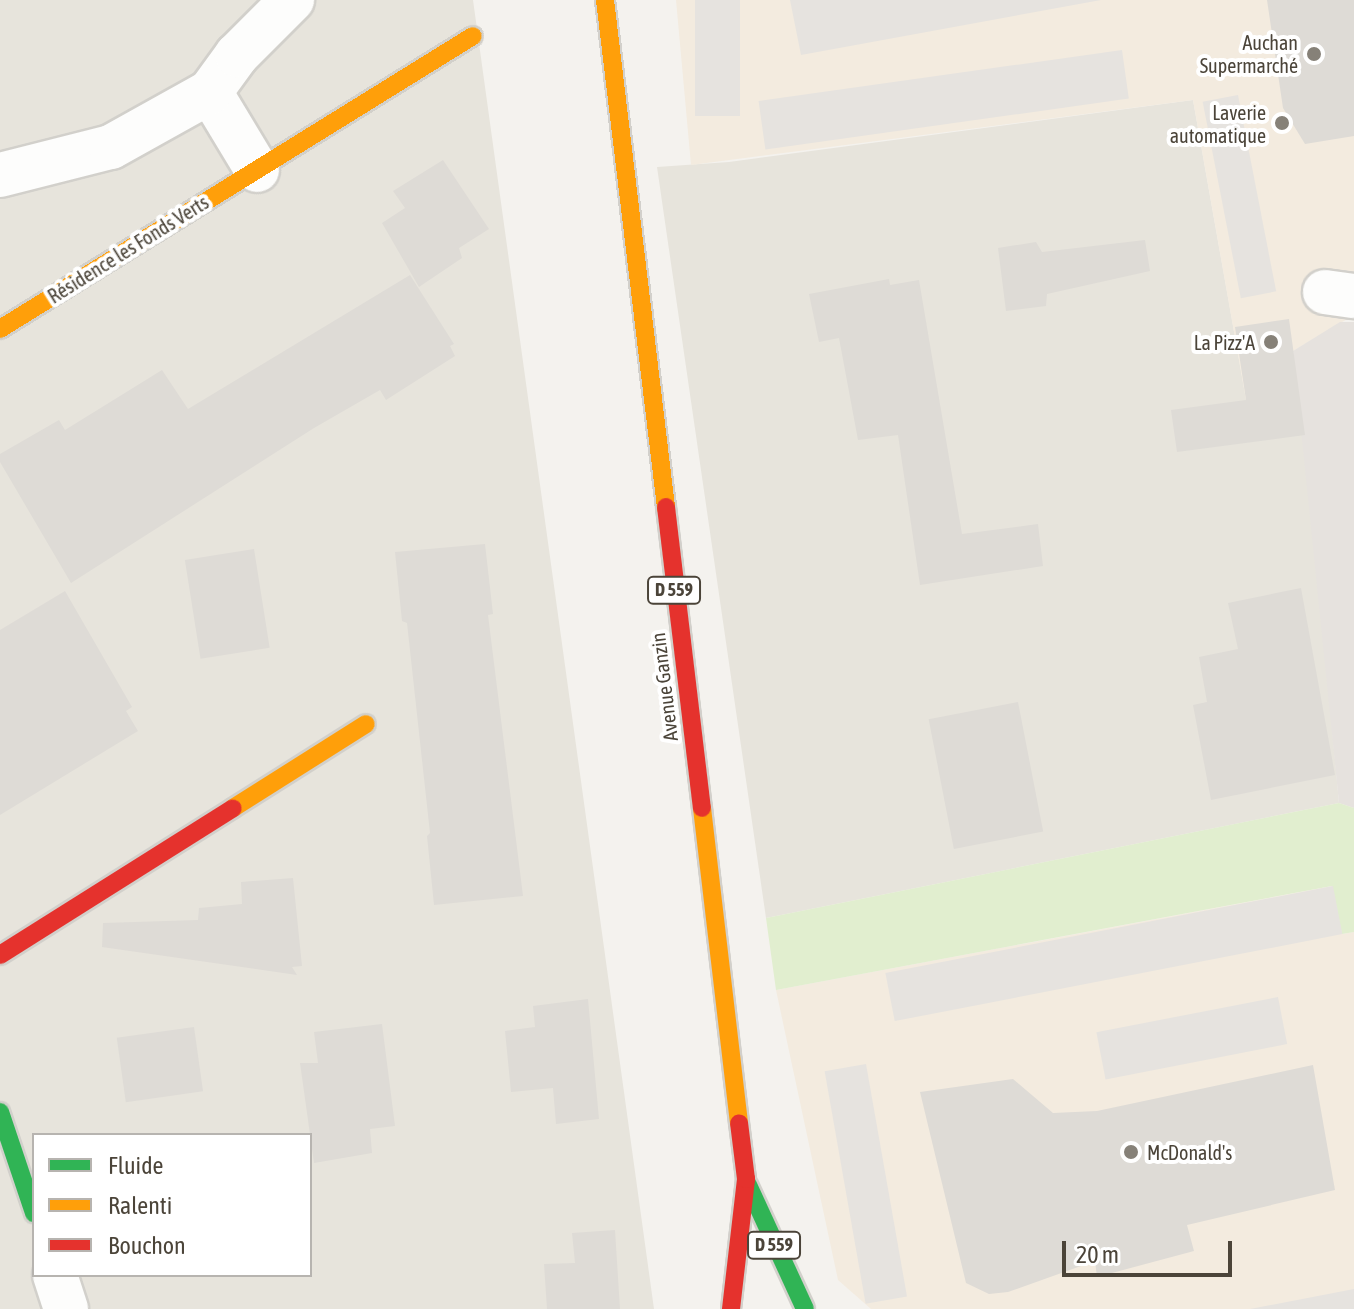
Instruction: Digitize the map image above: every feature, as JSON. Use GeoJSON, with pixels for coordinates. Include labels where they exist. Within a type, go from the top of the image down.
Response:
{"type":"FeatureCollection","features":[{"type":"Feature","properties":{"kind":"main road","name":"Avenue Ganzin"},"geometry":{"type":"LineString","coordinates":[[605,0],[746,1179],[731,1309]]}},
{"type":"Feature","properties":{"kind":"main road","name":"Résidence les Fonds Verts"},"geometry":{"type":"LineString","coordinates":[[0,329],[473,36]]}},
{"type":"Feature","properties":{"kind":"main road"},"geometry":{"type":"LineString","coordinates":[[0,955],[366,724]]}},
{"type":"Feature","properties":{"kind":"main road"},"geometry":{"type":"LineString","coordinates":[[0,1112],[32,1207]]}},
{"type":"Feature","properties":{"kind":"main road","name":"Avenue Ganzin"},"geometry":{"type":"LineString","coordinates":[[746,1179],[805,1309]]}},
{"type":"Feature","properties":{"kind":"street"},"geometry":{"type":"LineString","coordinates":[[0,175],[111,147],[210,92],[237,55],[292,0]]}},
{"type":"Feature","properties":{"kind":"street"},"geometry":{"type":"LineString","coordinates":[[210,92],[257,170]]}},
{"type":"Feature","properties":{"kind":"street"},"geometry":{"type":"LineString","coordinates":[[56,1277],[66,1309]]}},
{"type":"Feature","properties":{"kind":"shaded area"},"geometry":{"type":"Polygon","coordinates":[[[0,0],[473,0],[654,1309],[0,1309],[0,0]]]}},
{"type":"Feature","properties":{"kind":"shaded area"},"geometry":{"type":"Polygon","coordinates":[[[676,0],[1354,0],[1354,315],[1293,351],[1246,400],[1193,100],[691,165],[676,0]]]}},
{"type":"Feature","properties":{"kind":"shaded area"},"geometry":{"type":"Polygon","coordinates":[[[695,0],[740,0],[740,116],[695,116],[695,0]]]}},
{"type":"Feature","properties":{"kind":"shaded area"},"geometry":{"type":"Polygon","coordinates":[[[790,0],[1101,0],[801,55],[790,0]]]}},
{"type":"Feature","properties":{"kind":"shaded area"},"geometry":{"type":"Polygon","coordinates":[[[1122,50],[1129,99],[765,150],[759,101],[1122,50]]]}},
{"type":"Feature","properties":{"kind":"shaded area"},"geometry":{"type":"Polygon","coordinates":[[[1238,95],[1276,291],[1241,298],[1203,102],[1238,95]]]}},
{"type":"Feature","properties":{"kind":"shaded area"},"geometry":{"type":"Polygon","coordinates":[[[1193,100],[1246,399],[1305,435],[1339,803],[766,918],[657,167],[729,162],[1193,100]]]}},
{"type":"Feature","properties":{"kind":"shaded area"},"geometry":{"type":"Polygon","coordinates":[[[1340,322],[1354,322],[1354,808],[1339,803],[1293,351],[1340,322]]]}},
{"type":"Feature","properties":{"kind":"shaded area"},"geometry":{"type":"Polygon","coordinates":[[[1333,886],[1343,934],[1354,932],[1354,1309],[871,1309],[838,1280],[776,990],[1333,886]]]}},
{"type":"Feature","properties":{"kind":"shaded area"},"geometry":{"type":"Polygon","coordinates":[[[1333,886],[1342,934],[895,1021],[885,973],[1333,886]]]}},
{"type":"Feature","properties":{"kind":"shaded area"},"geometry":{"type":"Polygon","coordinates":[[[1278,997],[1287,1044],[1106,1079],[1096,1032],[1278,997]]]}},
{"type":"Feature","properties":{"kind":"shaded area"},"geometry":{"type":"Polygon","coordinates":[[[866,1064],[907,1296],[866,1304],[825,1071],[866,1064]]]}},
{"type":"Feature","properties":{"kind":"shaded area"},"geometry":{"type":"Polygon","coordinates":[[[1354,1289],[1354,1309],[1250,1309],[1354,1289]]]}},
{"type":"Feature","properties":{"kind":"green space"},"geometry":{"type":"Polygon","coordinates":[[[1339,803],[1354,808],[1354,932],[1342,934],[1332,886],[776,990],[766,918],[1339,803]]]}},
{"type":"Feature","properties":{"kind":"building","name":"Auchan Supermarché"},"geometry":{"type":"Polygon","coordinates":[[[1267,0],[1354,0],[1354,136],[1305,144],[1283,108],[1267,0]]]}},
{"type":"Feature","properties":{"kind":"building"},"geometry":{"type":"Polygon","coordinates":[[[443,160],[489,229],[459,248],[462,258],[419,287],[382,223],[405,208],[393,191],[443,160]]]}},
{"type":"Feature","properties":{"kind":"building"},"geometry":{"type":"Polygon","coordinates":[[[1145,240],[1150,271],[1047,294],[1046,306],[1006,311],[998,248],[1036,242],[1042,252],[1145,240]]]}},
{"type":"Feature","properties":{"kind":"building"},"geometry":{"type":"Polygon","coordinates":[[[410,275],[454,344],[450,346],[455,356],[386,400],[380,390],[314,428],[71,583],[0,462],[0,454],[59,420],[65,430],[162,370],[188,409],[410,275]]]}},
{"type":"Feature","properties":{"kind":"building"},"geometry":{"type":"Polygon","coordinates":[[[889,279],[890,285],[919,280],[962,534],[1038,524],[1043,566],[920,585],[898,435],[858,440],[839,338],[819,342],[809,294],[889,279]]]}},
{"type":"Feature","properties":{"kind":"building"},"geometry":{"type":"Polygon","coordinates":[[[1289,319],[1305,435],[1177,452],[1171,410],[1246,400],[1235,327],[1289,319]]]}},
{"type":"Feature","properties":{"kind":"building"},"geometry":{"type":"Polygon","coordinates":[[[485,544],[493,614],[488,615],[523,896],[434,905],[427,836],[430,833],[407,623],[402,621],[395,552],[485,544]]]}},
{"type":"Feature","properties":{"kind":"building"},"geometry":{"type":"Polygon","coordinates":[[[254,549],[270,648],[201,659],[185,560],[254,549]]]}},
{"type":"Feature","properties":{"kind":"building"},"geometry":{"type":"Polygon","coordinates":[[[1301,588],[1335,775],[1211,800],[1193,705],[1207,702],[1199,657],[1238,649],[1228,603],[1301,588]]]}},
{"type":"Feature","properties":{"kind":"building"},"geometry":{"type":"Polygon","coordinates":[[[65,591],[132,707],[126,711],[138,731],[0,815],[0,630],[65,591]]]}},
{"type":"Feature","properties":{"kind":"building"},"geometry":{"type":"Polygon","coordinates":[[[1018,702],[1043,832],[954,849],[929,719],[1018,702]]]}},
{"type":"Feature","properties":{"kind":"building"},"geometry":{"type":"Polygon","coordinates":[[[293,878],[302,966],[292,967],[297,975],[102,947],[103,923],[198,920],[199,908],[242,904],[241,882],[293,878]]]}},
{"type":"Feature","properties":{"kind":"building"},"geometry":{"type":"Polygon","coordinates":[[[588,999],[599,1119],[556,1124],[553,1088],[511,1092],[505,1031],[535,1027],[533,1006],[588,999]]]}},
{"type":"Feature","properties":{"kind":"building"},"geometry":{"type":"Polygon","coordinates":[[[382,1024],[395,1126],[370,1129],[372,1153],[314,1163],[300,1063],[318,1063],[314,1032],[382,1024]]]}},
{"type":"Feature","properties":{"kind":"building"},"geometry":{"type":"Polygon","coordinates":[[[194,1027],[203,1091],[126,1102],[117,1038],[194,1027]]]}},
{"type":"Feature","properties":{"kind":"building","name":"McDonald's"},"geometry":{"type":"Polygon","coordinates":[[[1313,1065],[1335,1190],[1187,1225],[1194,1251],[1097,1277],[1095,1261],[1008,1292],[989,1294],[966,1283],[920,1092],[1013,1079],[1053,1113],[1097,1111],[1313,1065]]]}},
{"type":"Feature","properties":{"kind":"building"},"geometry":{"type":"Polygon","coordinates":[[[615,1230],[620,1309],[547,1309],[544,1264],[575,1263],[572,1233],[615,1230]]]}},
{"type":"Feature","properties":{"kind":"traffic: fast"},"geometry":{"type":"LineString","coordinates":[[0,1112],[32,1207]]}},
{"type":"Feature","properties":{"kind":"traffic: fast"},"geometry":{"type":"LineString","coordinates":[[748,1185],[805,1309]]}},
{"type":"Feature","properties":{"kind":"traffic: slow"},"geometry":{"type":"LineString","coordinates":[[605,0],[666,507]]}},
{"type":"Feature","properties":{"kind":"traffic: slow"},"geometry":{"type":"LineString","coordinates":[[0,329],[473,36]]}},
{"type":"Feature","properties":{"kind":"traffic: slow"},"geometry":{"type":"LineString","coordinates":[[233,808],[366,724]]}},
{"type":"Feature","properties":{"kind":"traffic: slow"},"geometry":{"type":"LineString","coordinates":[[702,808],[739,1123]]}},
{"type":"Feature","properties":{"kind":"traffic: jam"},"geometry":{"type":"LineString","coordinates":[[666,507],[702,808]]}},
{"type":"Feature","properties":{"kind":"traffic: jam"},"geometry":{"type":"LineString","coordinates":[[0,955],[233,808]]}},
{"type":"Feature","properties":{"kind":"traffic: jam"},"geometry":{"type":"LineString","coordinates":[[731,1309],[746,1179],[739,1123]]}},
{"type":"Feature","properties":{"kind":"place","name":"Auchan Supermarché"},"geometry":{"type":"Point","coordinates":[1314,54]}},
{"type":"Feature","properties":{"kind":"place","name":"Laverie automatique"},"geometry":{"type":"Point","coordinates":[1282,123]}},
{"type":"Feature","properties":{"kind":"place","name":"La Pizz'A"},"geometry":{"type":"Point","coordinates":[1271,342]}},
{"type":"Feature","properties":{"kind":"place","name":"McDonald's"},"geometry":{"type":"Point","coordinates":[1131,1152]}}]}
